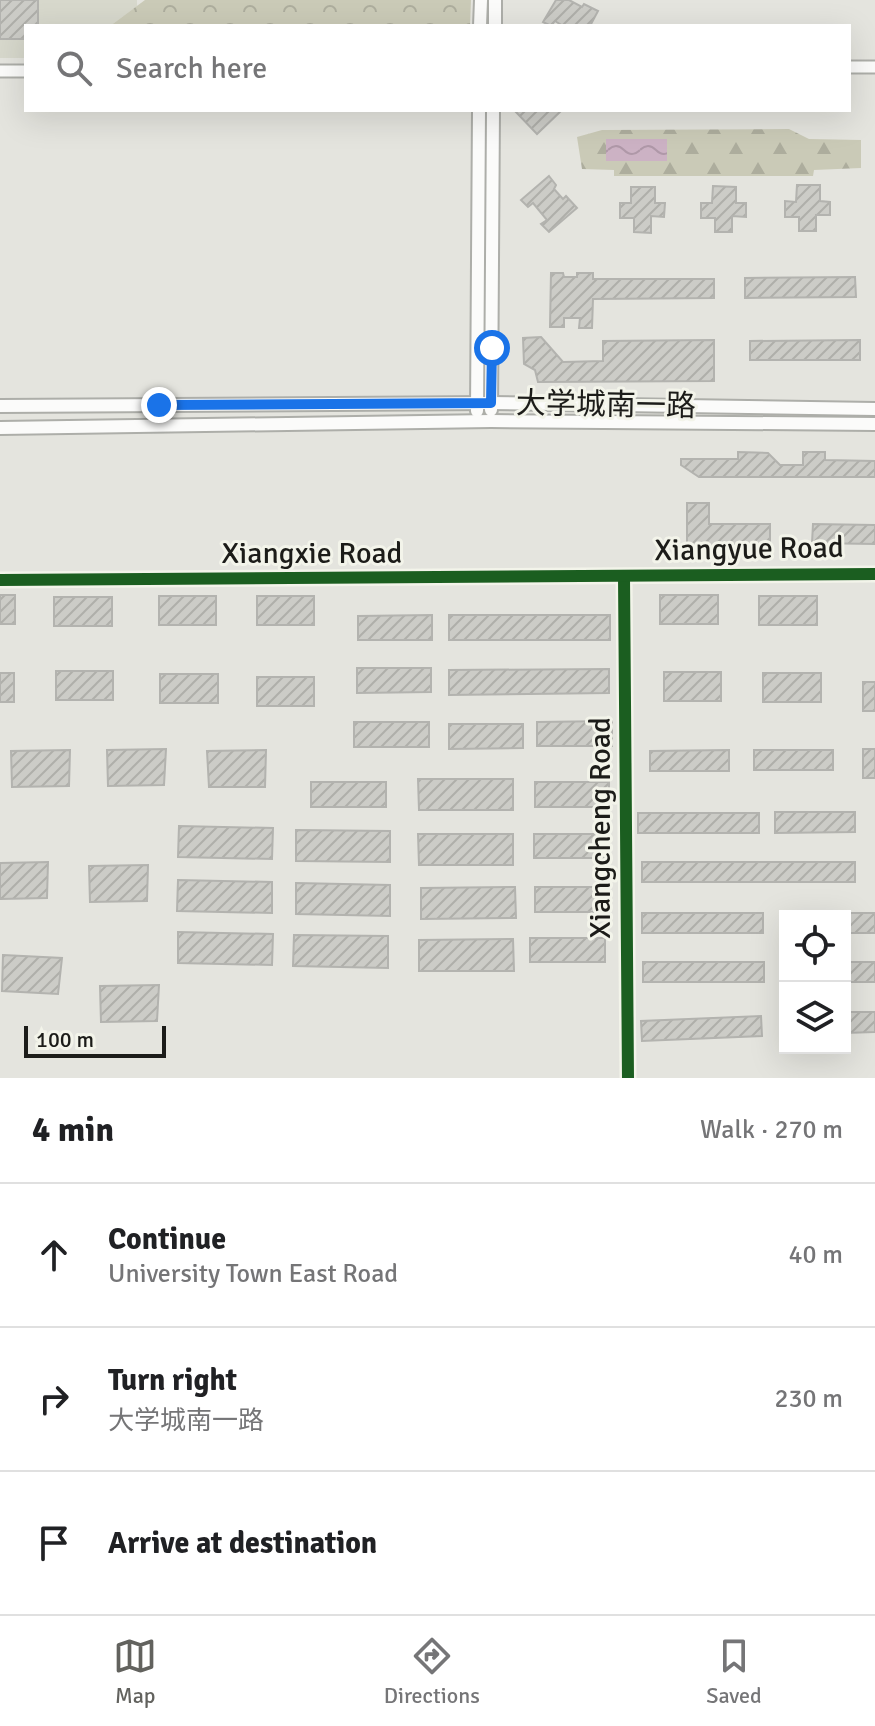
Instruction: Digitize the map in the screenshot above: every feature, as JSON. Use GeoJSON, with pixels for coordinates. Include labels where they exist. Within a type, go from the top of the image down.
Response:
{"type":"FeatureCollection","features":[{"type":"Feature","properties":{"kind":"main road"},"geometry":{"type":"LineString","coordinates":[[480,24],[481,0]]}},
{"type":"Feature","properties":{"kind":"main road"},"geometry":{"type":"LineString","coordinates":[[495,0],[495,24]]}},
{"type":"Feature","properties":{"kind":"main road"},"geometry":{"type":"LineString","coordinates":[[477,421],[479,112]]}},
{"type":"Feature","properties":{"kind":"main road"},"geometry":{"type":"LineString","coordinates":[[491,421],[493,112]]}},
{"type":"Feature","properties":{"kind":"main road","name":"大学城南一路"},"geometry":{"type":"LineString","coordinates":[[0,406],[491,403],[875,409]]}},
{"type":"Feature","properties":{"kind":"main road","name":"大学城南一路"},"geometry":{"type":"LineString","coordinates":[[0,428],[477,421],[875,424]]}},
{"type":"Feature","properties":{"kind":"street"},"geometry":{"type":"LineString","coordinates":[[851,67],[875,67]]}},
{"type":"Feature","properties":{"kind":"street"},"geometry":{"type":"LineString","coordinates":[[0,71],[24,71]]}},
{"type":"Feature","properties":{"kind":"street","name":"Xiangyue Road"},"geometry":{"type":"LineString","coordinates":[[624,577],[875,574]]}},
{"type":"Feature","properties":{"kind":"street","name":"Xiangxie Road"},"geometry":{"type":"LineString","coordinates":[[0,580],[624,577]]}},
{"type":"Feature","properties":{"kind":"street","name":"Xiangcheng Road"},"geometry":{"type":"LineString","coordinates":[[624,577],[628,1078]]}},
{"type":"Feature","properties":{"kind":"shaded area"},"geometry":{"type":"Polygon","coordinates":[[[0,0],[137,0],[137,6],[113,24],[24,24],[24,58],[0,58],[0,0]]]}},
{"type":"Feature","properties":{"kind":"green space"},"geometry":{"type":"Polygon","coordinates":[[[145,0],[471,0],[470,24],[113,24],[145,0]]]}},
{"type":"Feature","properties":{"kind":"green space"},"geometry":{"type":"Polygon","coordinates":[[[789,129],[809,139],[861,140],[861,168],[814,170],[813,176],[614,176],[614,170],[582,169],[577,137],[602,130],[789,129]]]}},
{"type":"Feature","properties":{"kind":"water"},"geometry":{"type":"Polygon","coordinates":[[[606,139],[667,139],[667,161],[606,161],[606,139]]]}},
{"type":"Feature","properties":{"kind":"building"},"geometry":{"type":"Polygon","coordinates":[[[0,0],[38,0],[38,24],[24,24],[24,39],[0,39],[0,0]]]}},
{"type":"Feature","properties":{"kind":"building"},"geometry":{"type":"Polygon","coordinates":[[[556,0],[569,0],[598,11],[591,24],[543,22],[556,0]]]}},
{"type":"Feature","properties":{"kind":"building"},"geometry":{"type":"Polygon","coordinates":[[[516,112],[560,112],[537,134],[516,112]]]}},
{"type":"Feature","properties":{"kind":"building"},"geometry":{"type":"Polygon","coordinates":[[[549,176],[556,185],[554,189],[577,208],[549,232],[541,224],[547,220],[533,203],[528,207],[521,200],[549,176]]]}},
{"type":"Feature","properties":{"kind":"building"},"geometry":{"type":"Polygon","coordinates":[[[797,185],[820,185],[820,201],[830,202],[830,215],[816,215],[816,231],[799,231],[799,217],[785,217],[785,201],[796,202],[797,185]]]}},
{"type":"Feature","properties":{"kind":"building"},"geometry":{"type":"Polygon","coordinates":[[[713,186],[736,187],[736,203],[746,203],[746,217],[732,216],[732,232],[715,232],[715,218],[701,218],[701,203],[712,203],[713,186]]]}},
{"type":"Feature","properties":{"kind":"building"},"geometry":{"type":"Polygon","coordinates":[[[631,187],[655,187],[655,203],[665,203],[664,217],[651,216],[651,233],[634,232],[634,218],[620,218],[620,203],[631,203],[631,187]]]}},
{"type":"Feature","properties":{"kind":"building"},"geometry":{"type":"Polygon","coordinates":[[[551,273],[577,277],[577,273],[593,273],[593,279],[714,279],[714,298],[593,299],[592,328],[579,328],[580,318],[564,318],[564,327],[550,327],[551,273]]]}},
{"type":"Feature","properties":{"kind":"building"},"geometry":{"type":"Polygon","coordinates":[[[855,277],[856,297],[745,298],[745,278],[855,277]]]}},
{"type":"Feature","properties":{"kind":"building"},"geometry":{"type":"Polygon","coordinates":[[[541,337],[563,362],[603,361],[603,341],[714,340],[714,381],[538,382],[535,370],[524,364],[523,338],[541,337]]]}},
{"type":"Feature","properties":{"kind":"building"},"geometry":{"type":"Polygon","coordinates":[[[860,340],[860,360],[750,360],[750,341],[860,340]]]}},
{"type":"Feature","properties":{"kind":"building"},"geometry":{"type":"Polygon","coordinates":[[[738,452],[768,453],[780,465],[803,465],[803,452],[825,452],[825,460],[875,461],[875,477],[699,477],[681,465],[681,459],[738,459],[738,452]]]}},
{"type":"Feature","properties":{"kind":"building"},"geometry":{"type":"Polygon","coordinates":[[[687,503],[709,503],[709,524],[770,524],[770,546],[687,546],[687,503]]]}},
{"type":"Feature","properties":{"kind":"building"},"geometry":{"type":"Polygon","coordinates":[[[813,524],[875,525],[875,544],[812,543],[813,524]]]}},
{"type":"Feature","properties":{"kind":"building"},"geometry":{"type":"Polygon","coordinates":[[[0,595],[15,595],[15,624],[0,624],[0,595]]]}},
{"type":"Feature","properties":{"kind":"building"},"geometry":{"type":"Polygon","coordinates":[[[660,595],[718,595],[718,624],[660,624],[660,595]]]}},
{"type":"Feature","properties":{"kind":"building"},"geometry":{"type":"Polygon","coordinates":[[[159,596],[216,596],[216,625],[159,625],[159,596]]]}},
{"type":"Feature","properties":{"kind":"building"},"geometry":{"type":"Polygon","coordinates":[[[257,596],[314,596],[314,625],[257,625],[257,596]]]}},
{"type":"Feature","properties":{"kind":"building"},"geometry":{"type":"Polygon","coordinates":[[[759,596],[817,596],[817,625],[759,625],[759,596]]]}},
{"type":"Feature","properties":{"kind":"building"},"geometry":{"type":"Polygon","coordinates":[[[54,597],[112,597],[112,626],[54,626],[54,597]]]}},
{"type":"Feature","properties":{"kind":"building"},"geometry":{"type":"Polygon","coordinates":[[[432,615],[432,640],[358,640],[358,616],[432,615]]]}},
{"type":"Feature","properties":{"kind":"building"},"geometry":{"type":"Polygon","coordinates":[[[449,615],[610,615],[610,640],[449,640],[449,615]]]}},
{"type":"Feature","properties":{"kind":"building"},"geometry":{"type":"Polygon","coordinates":[[[357,668],[431,668],[431,692],[357,693],[357,668]]]}},
{"type":"Feature","properties":{"kind":"building"},"geometry":{"type":"Polygon","coordinates":[[[609,669],[609,693],[449,695],[449,670],[609,669]]]}},
{"type":"Feature","properties":{"kind":"building"},"geometry":{"type":"Polygon","coordinates":[[[56,671],[113,671],[113,700],[56,700],[56,671]]]}},
{"type":"Feature","properties":{"kind":"building"},"geometry":{"type":"Polygon","coordinates":[[[664,672],[721,672],[721,701],[664,701],[664,672]]]}},
{"type":"Feature","properties":{"kind":"building"},"geometry":{"type":"Polygon","coordinates":[[[0,673],[14,673],[14,702],[0,702],[0,673]]]}},
{"type":"Feature","properties":{"kind":"building"},"geometry":{"type":"Polygon","coordinates":[[[763,673],[821,673],[821,702],[763,702],[763,673]]]}},
{"type":"Feature","properties":{"kind":"building"},"geometry":{"type":"Polygon","coordinates":[[[160,674],[218,674],[218,703],[160,703],[160,674]]]}},
{"type":"Feature","properties":{"kind":"building"},"geometry":{"type":"Polygon","coordinates":[[[257,677],[314,677],[314,706],[257,706],[257,677]]]}},
{"type":"Feature","properties":{"kind":"building"},"geometry":{"type":"Polygon","coordinates":[[[863,682],[875,682],[875,711],[863,711],[863,682]]]}},
{"type":"Feature","properties":{"kind":"building"},"geometry":{"type":"Polygon","coordinates":[[[612,721],[612,746],[537,746],[537,722],[612,721]]]}},
{"type":"Feature","properties":{"kind":"building"},"geometry":{"type":"Polygon","coordinates":[[[354,722],[429,722],[429,747],[354,747],[354,722]]]}},
{"type":"Feature","properties":{"kind":"building"},"geometry":{"type":"Polygon","coordinates":[[[449,724],[523,724],[523,748],[449,749],[449,724]]]}},
{"type":"Feature","properties":{"kind":"building"},"geometry":{"type":"Polygon","coordinates":[[[166,749],[164,785],[108,786],[107,750],[166,749]]]}},
{"type":"Feature","properties":{"kind":"building"},"geometry":{"type":"Polygon","coordinates":[[[863,749],[875,749],[875,778],[863,778],[863,749]]]}},
{"type":"Feature","properties":{"kind":"building"},"geometry":{"type":"Polygon","coordinates":[[[70,750],[69,786],[12,787],[11,751],[70,750]]]}},
{"type":"Feature","properties":{"kind":"building"},"geometry":{"type":"Polygon","coordinates":[[[266,750],[265,787],[209,787],[207,751],[266,750]]]}},
{"type":"Feature","properties":{"kind":"building"},"geometry":{"type":"Polygon","coordinates":[[[729,750],[729,771],[650,771],[650,751],[729,750]]]}},
{"type":"Feature","properties":{"kind":"building"},"geometry":{"type":"Polygon","coordinates":[[[754,750],[833,750],[833,770],[754,770],[754,750]]]}},
{"type":"Feature","properties":{"kind":"building"},"geometry":{"type":"Polygon","coordinates":[[[418,779],[513,779],[513,810],[419,810],[418,779]]]}},
{"type":"Feature","properties":{"kind":"building"},"geometry":{"type":"Polygon","coordinates":[[[311,782],[386,782],[386,807],[311,807],[311,782]]]}},
{"type":"Feature","properties":{"kind":"building"},"geometry":{"type":"Polygon","coordinates":[[[535,782],[609,782],[609,807],[535,807],[535,782]]]}},
{"type":"Feature","properties":{"kind":"building"},"geometry":{"type":"Polygon","coordinates":[[[775,812],[855,812],[855,832],[775,833],[775,812]]]}},
{"type":"Feature","properties":{"kind":"building"},"geometry":{"type":"Polygon","coordinates":[[[638,813],[759,813],[759,833],[638,833],[638,813]]]}},
{"type":"Feature","properties":{"kind":"building"},"geometry":{"type":"Polygon","coordinates":[[[179,826],[273,828],[272,859],[178,857],[179,826]]]}},
{"type":"Feature","properties":{"kind":"building"},"geometry":{"type":"Polygon","coordinates":[[[296,830],[390,831],[390,862],[296,861],[296,830]]]}},
{"type":"Feature","properties":{"kind":"building"},"geometry":{"type":"Polygon","coordinates":[[[418,834],[513,834],[513,865],[419,865],[418,834]]]}},
{"type":"Feature","properties":{"kind":"building"},"geometry":{"type":"Polygon","coordinates":[[[534,834],[608,834],[608,858],[534,858],[534,834]]]}},
{"type":"Feature","properties":{"kind":"building"},"geometry":{"type":"Polygon","coordinates":[[[48,862],[47,898],[0,899],[0,863],[48,862]]]}},
{"type":"Feature","properties":{"kind":"building"},"geometry":{"type":"Polygon","coordinates":[[[642,862],[855,862],[855,882],[642,882],[642,862]]]}},
{"type":"Feature","properties":{"kind":"building"},"geometry":{"type":"Polygon","coordinates":[[[148,865],[147,901],[90,902],[89,866],[148,865]]]}},
{"type":"Feature","properties":{"kind":"building"},"geometry":{"type":"Polygon","coordinates":[[[178,880],[272,882],[272,913],[177,911],[178,880]]]}},
{"type":"Feature","properties":{"kind":"building"},"geometry":{"type":"Polygon","coordinates":[[[296,883],[390,885],[390,916],[296,914],[296,883]]]}},
{"type":"Feature","properties":{"kind":"building"},"geometry":{"type":"Polygon","coordinates":[[[515,887],[516,918],[421,919],[421,888],[515,887]]]}},
{"type":"Feature","properties":{"kind":"building"},"geometry":{"type":"Polygon","coordinates":[[[535,887],[609,887],[609,912],[535,912],[535,887]]]}},
{"type":"Feature","properties":{"kind":"building"},"geometry":{"type":"Polygon","coordinates":[[[642,913],[763,913],[763,933],[642,933],[642,913]]]}},
{"type":"Feature","properties":{"kind":"building"},"geometry":{"type":"Polygon","coordinates":[[[851,913],[875,913],[875,933],[851,933],[851,913]]]}},
{"type":"Feature","properties":{"kind":"building"},"geometry":{"type":"Polygon","coordinates":[[[178,932],[273,934],[272,965],[178,963],[178,932]]]}},
{"type":"Feature","properties":{"kind":"building"},"geometry":{"type":"Polygon","coordinates":[[[294,935],[388,936],[388,968],[293,966],[294,935]]]}},
{"type":"Feature","properties":{"kind":"building"},"geometry":{"type":"Polygon","coordinates":[[[530,938],[605,938],[605,962],[530,962],[530,938]]]}},
{"type":"Feature","properties":{"kind":"building"},"geometry":{"type":"Polygon","coordinates":[[[513,939],[514,971],[419,971],[419,940],[513,939]]]}},
{"type":"Feature","properties":{"kind":"building"},"geometry":{"type":"Polygon","coordinates":[[[3,955],[62,958],[58,994],[2,991],[3,955]]]}},
{"type":"Feature","properties":{"kind":"building"},"geometry":{"type":"Polygon","coordinates":[[[643,962],[764,962],[764,982],[643,982],[643,962]]]}},
{"type":"Feature","properties":{"kind":"building"},"geometry":{"type":"Polygon","coordinates":[[[851,962],[875,962],[875,982],[851,982],[851,962]]]}},
{"type":"Feature","properties":{"kind":"building"},"geometry":{"type":"Polygon","coordinates":[[[159,985],[157,1021],[101,1022],[100,986],[159,985]]]}},
{"type":"Feature","properties":{"kind":"building"},"geometry":{"type":"Polygon","coordinates":[[[851,1012],[875,1012],[875,1032],[851,1033],[851,1012]]]}},
{"type":"Feature","properties":{"kind":"building"},"geometry":{"type":"Polygon","coordinates":[[[761,1016],[762,1036],[642,1041],[641,1021],[761,1016]]]}},
{"type":"Feature","properties":{"kind":"cycle path"},"geometry":{"type":"LineString","coordinates":[[0,580],[875,574]]}},
{"type":"Feature","properties":{"kind":"cycle path"},"geometry":{"type":"LineString","coordinates":[[624,577],[628,1078]]}},
{"type":"Feature","properties":{"kind":"route"},"geometry":{"type":"LineString","coordinates":[[159,405],[491,403],[492,348]]}}]}
